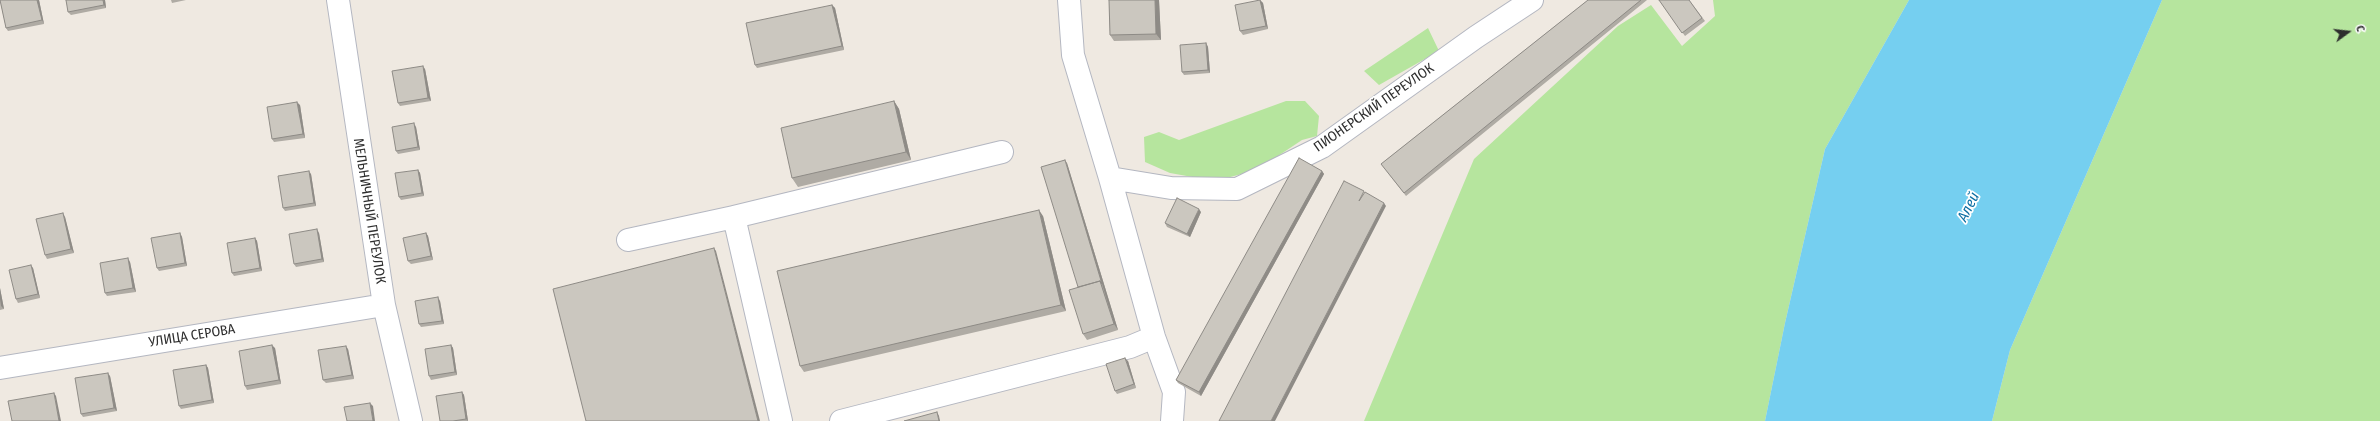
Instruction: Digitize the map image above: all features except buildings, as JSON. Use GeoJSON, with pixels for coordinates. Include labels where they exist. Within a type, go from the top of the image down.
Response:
{"type":"FeatureCollection","features":[{"type":"Feature","properties":{"kind":"street","name":"МЕЛЬНИЧНЫЙ ПЕРЕУЛОК"},"geometry":{"type":"LineString","coordinates":[[338,0],[384,305],[411,421]]}},
{"type":"Feature","properties":{"kind":"street"},"geometry":{"type":"LineString","coordinates":[[1070,0],[1073,55],[1110,178],[1154,337],[1174,392],[1172,421]]}},
{"type":"Feature","properties":{"kind":"street","name":"ПИОНЕРСКИЙ ПЕРЕУЛОК"},"geometry":{"type":"LineString","coordinates":[[1110,178],[1171,188],[1237,189],[1322,147],[1476,37],[1532,0]]}},
{"type":"Feature","properties":{"kind":"street"},"geometry":{"type":"LineString","coordinates":[[628,240],[734,217],[1002,152]]}},
{"type":"Feature","properties":{"kind":"street"},"geometry":{"type":"LineString","coordinates":[[734,217],[781,421]]}},
{"type":"Feature","properties":{"kind":"street","name":"УЛИЦА СЕРОВА"},"geometry":{"type":"LineString","coordinates":[[0,368],[384,305]]}},
{"type":"Feature","properties":{"kind":"street"},"geometry":{"type":"LineString","coordinates":[[841,421],[1130,347],[1154,337]]}},
{"type":"Feature","properties":{"kind":"green space"},"geometry":{"type":"Polygon","coordinates":[[[1713,0],[1909,0],[1825,149],[1785,323],[1765,421],[1364,421],[1474,159],[1618,26],[1651,5],[1682,46],[1715,16],[1713,0]]]}},
{"type":"Feature","properties":{"kind":"green space"},"geometry":{"type":"Polygon","coordinates":[[[2162,0],[2380,0],[2380,421],[1992,421],[2010,350],[2162,0]]]}},
{"type":"Feature","properties":{"kind":"green space"},"geometry":{"type":"Polygon","coordinates":[[[1428,28],[1439,51],[1379,85],[1364,71],[1428,28]]]}},
{"type":"Feature","properties":{"kind":"green space"},"geometry":{"type":"Polygon","coordinates":[[[1286,101],[1305,101],[1319,116],[1317,136],[1302,140],[1257,170],[1215,181],[1170,173],[1145,162],[1144,137],[1159,132],[1179,140],[1286,101]]]}},
{"type":"Feature","properties":{"kind":"water","name":"Алей"},"geometry":{"type":"Polygon","coordinates":[[[1909,0],[2162,0],[2010,350],[1992,421],[1765,421],[1785,323],[1825,149],[1909,0]]]}}]}
